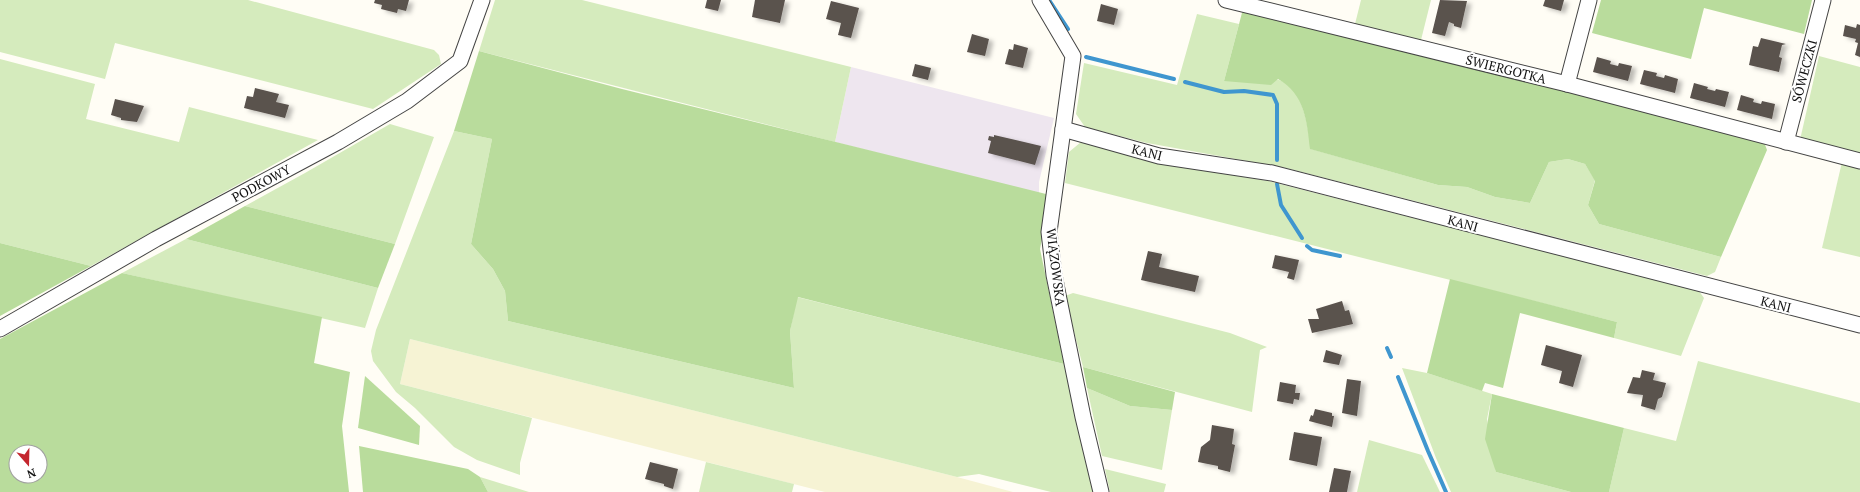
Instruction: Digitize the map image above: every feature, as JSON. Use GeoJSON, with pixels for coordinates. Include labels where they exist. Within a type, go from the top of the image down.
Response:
{"type":"FeatureCollection","features":[{"type":"Feature","properties":{"kind":"street","name":"PODKOWY"},"geometry":{"type":"LineString","coordinates":[[0,329],[156,239],[338,142],[406,101],[460,61],[482,0]]}},
{"type":"Feature","properties":{"kind":"street","name":"WIĄZOWSKA"},"geometry":{"type":"LineString","coordinates":[[1040,0],[1073,56],[1049,232],[1054,275],[1082,417],[1101,492]]}},
{"type":"Feature","properties":{"kind":"street","name":"ŚWIERGOTKA"},"geometry":{"type":"LineString","coordinates":[[1226,0],[1567,84],[1860,160]]}},
{"type":"Feature","properties":{"kind":"street"},"geometry":{"type":"LineString","coordinates":[[1567,84],[1589,0]]}},
{"type":"Feature","properties":{"kind":"street","name":"SÓWECZKI"},"geometry":{"type":"LineString","coordinates":[[1786,142],[1823,0]]}},
{"type":"Feature","properties":{"kind":"street","name":"KANI"},"geometry":{"type":"LineString","coordinates":[[1063,129],[1160,156],[1272,173],[1860,325]]}},
{"type":"Feature","properties":{"kind":"shaded area"},"geometry":{"type":"Polygon","coordinates":[[[851,67],[1054,118],[1039,182],[1039,194],[835,142],[851,67]]]}},
{"type":"Feature","properties":{"kind":"shaded area"},"geometry":{"type":"Polygon","coordinates":[[[410,339],[1013,492],[825,492],[400,384],[410,339]]]}},
{"type":"Feature","properties":{"kind":"green space"},"geometry":{"type":"Polygon","coordinates":[[[0,0],[248,0],[434,50],[439,55],[441,64],[373,109],[115,43],[105,79],[0,52],[0,0]]]}},
{"type":"Feature","properties":{"kind":"green space"},"geometry":{"type":"Polygon","coordinates":[[[495,0],[582,0],[851,67],[835,142],[479,51],[495,0]]]}},
{"type":"Feature","properties":{"kind":"green space"},"geometry":{"type":"Polygon","coordinates":[[[1361,0],[1431,0],[1421,40],[1355,24],[1361,0]]]}},
{"type":"Feature","properties":{"kind":"green space"},"geometry":{"type":"Polygon","coordinates":[[[1601,0],[1812,0],[1804,34],[1704,8],[1691,59],[1592,33],[1601,0]]]}},
{"type":"Feature","properties":{"kind":"green space"},"geometry":{"type":"Polygon","coordinates":[[[1243,9],[1764,142],[1767,150],[1721,257],[1599,224],[1588,205],[1595,181],[1585,164],[1568,159],[1549,162],[1530,203],[1495,197],[1467,187],[1438,185],[1310,149],[1306,119],[1299,101],[1294,92],[1278,79],[1271,85],[1224,81],[1243,9]]]}},
{"type":"Feature","properties":{"kind":"green space"},"geometry":{"type":"Polygon","coordinates":[[[1197,14],[1239,24],[1224,81],[1268,78],[1279,80],[1287,84],[1294,91],[1303,110],[1311,149],[1438,185],[1467,187],[1495,197],[1530,203],[1549,162],[1568,159],[1585,164],[1595,180],[1588,205],[1599,224],[1721,257],[1715,272],[1707,276],[1286,168],[1147,143],[1085,127],[1076,114],[1084,63],[1177,85],[1197,14]]]}},
{"type":"Feature","properties":{"kind":"green space"},"geometry":{"type":"Polygon","coordinates":[[[479,51],[622,89],[1050,195],[1040,249],[1064,364],[798,297],[790,331],[794,388],[508,321],[505,291],[493,269],[471,244],[492,139],[454,131],[479,51]]]}},
{"type":"Feature","properties":{"kind":"green space"},"geometry":{"type":"Polygon","coordinates":[[[1819,56],[1860,67],[1860,154],[1800,140],[1819,56]]]}},
{"type":"Feature","properties":{"kind":"green space"},"geometry":{"type":"Polygon","coordinates":[[[0,59],[95,84],[86,119],[179,142],[189,107],[318,140],[91,266],[0,243],[0,59]]]}},
{"type":"Feature","properties":{"kind":"green space"},"geometry":{"type":"Polygon","coordinates":[[[390,124],[434,137],[395,244],[245,206],[305,173],[390,124]]]}},
{"type":"Feature","properties":{"kind":"green space"},"geometry":{"type":"Polygon","coordinates":[[[454,131],[492,139],[471,244],[493,269],[505,291],[508,321],[794,388],[790,331],[797,297],[1064,364],[1095,492],[1051,492],[979,474],[957,477],[410,339],[400,384],[532,418],[520,463],[520,475],[477,460],[454,447],[415,408],[396,392],[373,361],[371,351],[376,330],[454,131]]]}},
{"type":"Feature","properties":{"kind":"green space"},"geometry":{"type":"Polygon","coordinates":[[[1081,142],[1140,158],[1183,167],[1268,181],[1699,291],[1704,298],[1681,356],[1614,338],[1617,322],[1065,183],[1069,152],[1081,142]]]}},
{"type":"Feature","properties":{"kind":"green space"},"geometry":{"type":"Polygon","coordinates":[[[1842,162],[1860,166],[1860,257],[1822,248],[1842,162]]]}},
{"type":"Feature","properties":{"kind":"green space"},"geometry":{"type":"Polygon","coordinates":[[[245,206],[395,244],[378,288],[186,239],[245,206]]]}},
{"type":"Feature","properties":{"kind":"green space"},"geometry":{"type":"Polygon","coordinates":[[[186,239],[378,288],[365,328],[122,273],[186,239]]]}},
{"type":"Feature","properties":{"kind":"green space"},"geometry":{"type":"Polygon","coordinates":[[[0,243],[91,266],[0,316],[0,243]]]}},
{"type":"Feature","properties":{"kind":"green space"},"geometry":{"type":"Polygon","coordinates":[[[122,273],[322,317],[314,363],[350,372],[342,426],[349,492],[0,492],[0,339],[122,273]]]}},
{"type":"Feature","properties":{"kind":"green space"},"geometry":{"type":"Polygon","coordinates":[[[1450,279],[1617,322],[1614,338],[1520,313],[1503,388],[1485,383],[1482,391],[1427,373],[1450,279]]]}},
{"type":"Feature","properties":{"kind":"green space"},"geometry":{"type":"Polygon","coordinates":[[[1073,293],[1230,333],[1267,347],[1260,350],[1252,412],[1083,367],[1065,296],[1073,293]]]}},
{"type":"Feature","properties":{"kind":"green space"},"geometry":{"type":"Polygon","coordinates":[[[1698,361],[1860,403],[1860,492],[1609,492],[1624,428],[1676,441],[1698,361]]]}},
{"type":"Feature","properties":{"kind":"green space"},"geometry":{"type":"Polygon","coordinates":[[[1083,367],[1175,392],[1172,410],[1130,406],[1087,388],[1083,367]]]}},
{"type":"Feature","properties":{"kind":"green space"},"geometry":{"type":"Polygon","coordinates":[[[1402,368],[1427,373],[1492,394],[1487,419],[1496,472],[1571,492],[1451,492],[1436,458],[1402,368]]]}},
{"type":"Feature","properties":{"kind":"green space"},"geometry":{"type":"Polygon","coordinates":[[[365,376],[420,426],[419,445],[358,428],[365,376]]]}},
{"type":"Feature","properties":{"kind":"green space"},"geometry":{"type":"Polygon","coordinates":[[[1087,388],[1130,406],[1172,410],[1162,470],[1102,456],[1087,388]]]}},
{"type":"Feature","properties":{"kind":"green space"},"geometry":{"type":"Polygon","coordinates":[[[1492,394],[1624,428],[1609,492],[1571,492],[1496,472],[1485,439],[1492,394]]]}},
{"type":"Feature","properties":{"kind":"green space"},"geometry":{"type":"Polygon","coordinates":[[[1369,440],[1422,455],[1440,492],[1357,492],[1369,440]]]}},
{"type":"Feature","properties":{"kind":"green space"},"geometry":{"type":"Polygon","coordinates":[[[359,446],[468,469],[480,477],[488,492],[363,492],[359,446]]]}},
{"type":"Feature","properties":{"kind":"green space"},"geometry":{"type":"Polygon","coordinates":[[[706,462],[794,484],[792,492],[699,492],[706,462]]]}},
{"type":"Feature","properties":{"kind":"green space"},"geometry":{"type":"Polygon","coordinates":[[[1105,469],[1166,484],[1164,492],[1110,492],[1105,469]]]}},
{"type":"Feature","properties":{"kind":"green space"},"geometry":{"type":"Polygon","coordinates":[[[480,477],[529,492],[488,492],[480,477]]]}},
{"type":"Feature","properties":{"kind":"building"},"geometry":{"type":"Polygon","coordinates":[[[375,0],[409,0],[406,11],[398,9],[397,13],[381,9],[382,5],[374,3],[375,0]]]}},
{"type":"Feature","properties":{"kind":"building"},"geometry":{"type":"Polygon","coordinates":[[[707,0],[721,0],[718,11],[705,8],[707,0]]]}},
{"type":"Feature","properties":{"kind":"building"},"geometry":{"type":"Polygon","coordinates":[[[755,0],[785,0],[780,23],[752,17],[755,0]]]}},
{"type":"Feature","properties":{"kind":"building"},"geometry":{"type":"Polygon","coordinates":[[[1440,0],[1467,1],[1461,28],[1454,26],[1454,24],[1449,22],[1445,36],[1432,33],[1440,0]]]}},
{"type":"Feature","properties":{"kind":"building"},"geometry":{"type":"Polygon","coordinates":[[[1545,0],[1564,0],[1561,11],[1543,6],[1545,0]]]}},
{"type":"Feature","properties":{"kind":"building"},"geometry":{"type":"Polygon","coordinates":[[[831,1],[859,8],[851,38],[838,35],[841,23],[826,19],[831,1]]]}},
{"type":"Feature","properties":{"kind":"building"},"geometry":{"type":"Polygon","coordinates":[[[1101,4],[1118,9],[1114,25],[1097,21],[1101,4]]]}},
{"type":"Feature","properties":{"kind":"building"},"geometry":{"type":"Polygon","coordinates":[[[1857,24],[1860,25],[1860,57],[1855,55],[1858,43],[1855,42],[1856,39],[1843,36],[1845,25],[1856,28],[1857,24]]]}},
{"type":"Feature","properties":{"kind":"building"},"geometry":{"type":"Polygon","coordinates":[[[972,34],[989,39],[985,56],[967,52],[972,34]]]}},
{"type":"Feature","properties":{"kind":"building"},"geometry":{"type":"Polygon","coordinates":[[[1761,38],[1786,44],[1782,45],[1779,57],[1782,58],[1779,72],[1749,65],[1753,46],[1758,47],[1761,38]]]}},
{"type":"Feature","properties":{"kind":"building"},"geometry":{"type":"Polygon","coordinates":[[[1014,44],[1028,48],[1023,68],[1005,64],[1009,49],[1013,50],[1014,44]]]}},
{"type":"Feature","properties":{"kind":"building"},"geometry":{"type":"Polygon","coordinates":[[[1597,57],[1611,61],[1610,64],[1618,66],[1619,63],[1632,66],[1628,81],[1593,72],[1597,57]]]}},
{"type":"Feature","properties":{"kind":"building"},"geometry":{"type":"Polygon","coordinates":[[[915,64],[931,68],[928,80],[912,76],[915,64]]]}},
{"type":"Feature","properties":{"kind":"building"},"geometry":{"type":"Polygon","coordinates":[[[1644,70],[1657,73],[1656,76],[1664,78],[1665,75],[1678,79],[1675,93],[1640,84],[1644,70]]]}},
{"type":"Feature","properties":{"kind":"building"},"geometry":{"type":"Polygon","coordinates":[[[1694,83],[1708,87],[1707,89],[1715,91],[1716,89],[1729,92],[1725,107],[1690,98],[1694,83]]]}},
{"type":"Feature","properties":{"kind":"building"},"geometry":{"type":"Polygon","coordinates":[[[255,88],[279,94],[276,102],[289,105],[285,118],[244,108],[247,96],[253,97],[255,88]]]}},
{"type":"Feature","properties":{"kind":"building"},"geometry":{"type":"Polygon","coordinates":[[[1741,95],[1754,99],[1753,102],[1761,104],[1762,101],[1775,104],[1772,119],[1737,110],[1741,95]]]}},
{"type":"Feature","properties":{"kind":"building"},"geometry":{"type":"Polygon","coordinates":[[[115,99],[144,106],[137,122],[121,120],[121,118],[111,115],[115,99]]]}},
{"type":"Feature","properties":{"kind":"building"},"geometry":{"type":"Polygon","coordinates":[[[994,135],[1041,146],[1035,165],[988,153],[991,141],[988,140],[989,136],[994,137],[994,135]]]}},
{"type":"Feature","properties":{"kind":"building"},"geometry":{"type":"Polygon","coordinates":[[[1148,251],[1162,254],[1159,267],[1199,276],[1195,292],[1141,280],[1148,251]]]}},
{"type":"Feature","properties":{"kind":"building"},"geometry":{"type":"Polygon","coordinates":[[[1275,255],[1299,260],[1294,280],[1287,278],[1289,272],[1272,268],[1275,255]]]}},
{"type":"Feature","properties":{"kind":"building"},"geometry":{"type":"Polygon","coordinates":[[[1342,301],[1345,311],[1349,310],[1353,324],[1312,333],[1308,319],[1319,319],[1316,309],[1342,301]]]}},
{"type":"Feature","properties":{"kind":"building"},"geometry":{"type":"Polygon","coordinates":[[[1546,345],[1582,355],[1573,387],[1559,383],[1562,371],[1541,365],[1546,345]]]}},
{"type":"Feature","properties":{"kind":"building"},"geometry":{"type":"Polygon","coordinates":[[[1326,350],[1342,355],[1339,365],[1323,362],[1326,350]]]}},
{"type":"Feature","properties":{"kind":"building"},"geometry":{"type":"Polygon","coordinates":[[[1642,370],[1655,373],[1653,380],[1666,383],[1662,397],[1658,399],[1655,410],[1641,406],[1643,395],[1627,393],[1633,377],[1640,378],[1642,370]]]}},
{"type":"Feature","properties":{"kind":"building"},"geometry":{"type":"Polygon","coordinates":[[[1347,379],[1361,381],[1357,416],[1342,413],[1347,379]]]}},
{"type":"Feature","properties":{"kind":"building"},"geometry":{"type":"Polygon","coordinates":[[[1280,382],[1296,385],[1295,393],[1300,393],[1299,400],[1294,399],[1293,404],[1277,401],[1280,382]]]}},
{"type":"Feature","properties":{"kind":"building"},"geometry":{"type":"Polygon","coordinates":[[[1315,409],[1332,413],[1332,416],[1334,416],[1332,427],[1309,421],[1311,415],[1313,416],[1315,409]]]}},
{"type":"Feature","properties":{"kind":"building"},"geometry":{"type":"Polygon","coordinates":[[[1212,425],[1234,429],[1232,444],[1235,445],[1230,472],[1218,469],[1218,466],[1198,462],[1201,447],[1210,440],[1212,425]]]}},
{"type":"Feature","properties":{"kind":"building"},"geometry":{"type":"Polygon","coordinates":[[[1294,432],[1322,437],[1317,466],[1289,460],[1294,432]]]}},
{"type":"Feature","properties":{"kind":"building"},"geometry":{"type":"Polygon","coordinates":[[[650,462],[678,469],[673,489],[664,486],[664,484],[645,479],[650,462]]]}},
{"type":"Feature","properties":{"kind":"building"},"geometry":{"type":"Polygon","coordinates":[[[1334,468],[1351,471],[1347,492],[1329,492],[1334,468]]]}},
{"type":"Feature","properties":{"kind":"waterway"},"geometry":{"type":"LineString","coordinates":[[1049,0],[1068,29]]}},
{"type":"Feature","properties":{"kind":"waterway"},"geometry":{"type":"LineString","coordinates":[[1086,57],[1174,79]]}},
{"type":"Feature","properties":{"kind":"waterway"},"geometry":{"type":"LineString","coordinates":[[1185,82],[1224,92],[1244,91],[1273,95],[1277,104],[1277,160]]}},
{"type":"Feature","properties":{"kind":"waterway"},"geometry":{"type":"LineString","coordinates":[[1277,184],[1281,205],[1302,238]]}},
{"type":"Feature","properties":{"kind":"waterway"},"geometry":{"type":"LineString","coordinates":[[1307,246],[1312,250],[1340,256]]}},
{"type":"Feature","properties":{"kind":"waterway"},"geometry":{"type":"LineString","coordinates":[[1387,348],[1391,357]]}},
{"type":"Feature","properties":{"kind":"waterway"},"geometry":{"type":"LineString","coordinates":[[1398,377],[1446,492]]}}]}
